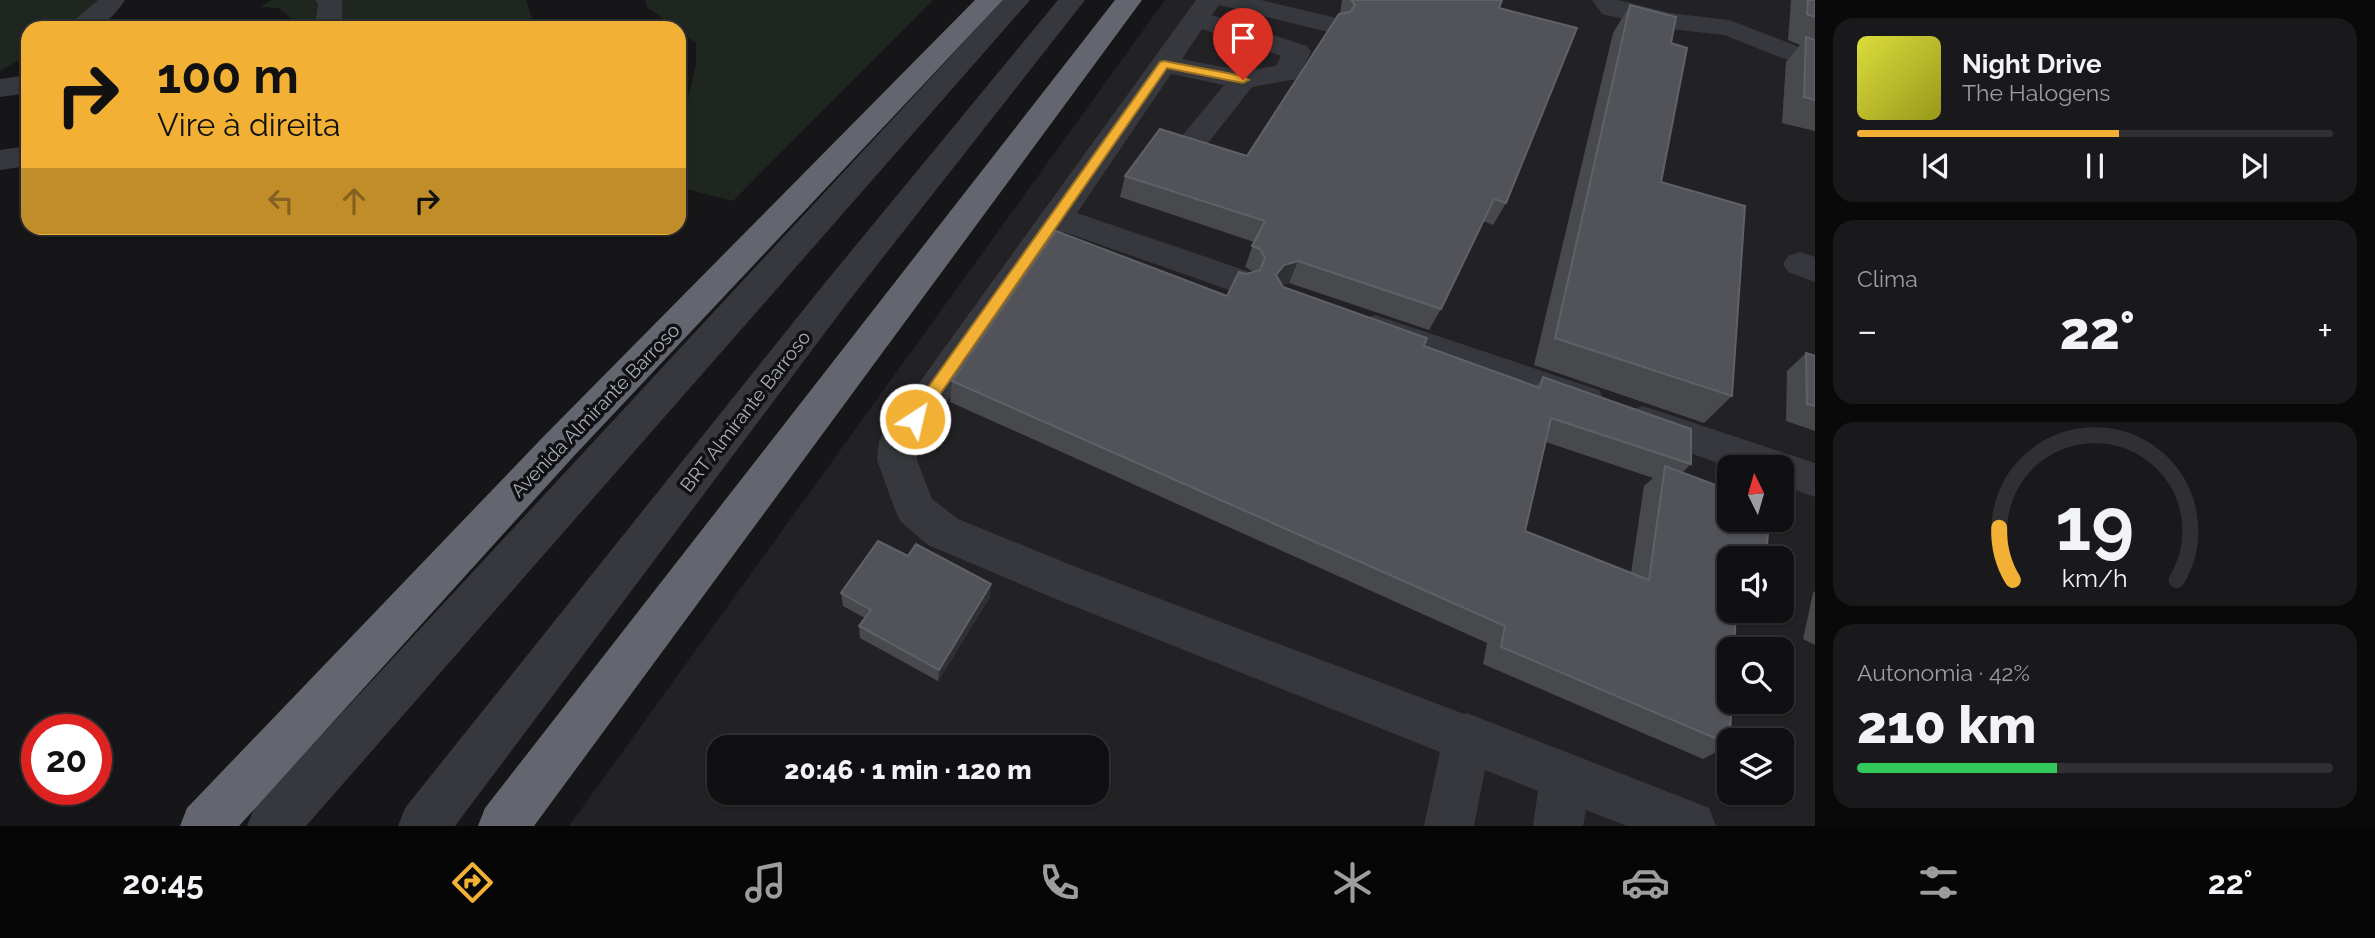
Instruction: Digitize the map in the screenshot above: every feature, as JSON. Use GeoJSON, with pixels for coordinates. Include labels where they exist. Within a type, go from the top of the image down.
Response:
{"type":"FeatureCollection","features":[{"type":"Feature","properties":{"kind":"highway","name":"Avenida Almirante Barroso"},"geometry":{"type":"LineString","coordinates":[[205,826],[559,446],[990,0]]}},
{"type":"Feature","properties":{"kind":"highway"},"geometry":{"type":"LineString","coordinates":[[503,826],[1129,0]]}},
{"type":"Feature","properties":{"kind":"lane"},"geometry":{"type":"LineString","coordinates":[[89,21],[100,14],[112,0]]}},
{"type":"Feature","properties":{"kind":"lane"},"geometry":{"type":"LineString","coordinates":[[328,0],[331,3],[329,21]]}},
{"type":"Feature","properties":{"kind":"lane"},"geometry":{"type":"LineString","coordinates":[[272,826],[1017,0]]}},
{"type":"Feature","properties":{"kind":"lane","name":"BRT Almirante Barroso"},"geometry":{"type":"LineString","coordinates":[[423,826],[836,293],[1072,0]]}},
{"type":"Feature","properties":{"kind":"lane"},"geometry":{"type":"LineString","coordinates":[[1576,0],[1608,4],[1670,21],[1729,28],[1815,63]]}},
{"type":"Feature","properties":{"kind":"lane"},"geometry":{"type":"LineString","coordinates":[[1211,6],[1332,26]]}},
{"type":"Feature","properties":{"kind":"lane"},"geometry":{"type":"LineString","coordinates":[[1211,6],[1164,64],[899,441],[897,460],[916,510],[943,532],[1066,583],[1691,826]]}},
{"type":"Feature","properties":{"kind":"lane"},"geometry":{"type":"LineString","coordinates":[[1164,64],[1243,80],[1287,73],[1297,52],[1211,6]]}},
{"type":"Feature","properties":{"kind":"lane"},"geometry":{"type":"LineString","coordinates":[[1198,136],[1243,80]]}},
{"type":"Feature","properties":{"kind":"lane"},"geometry":{"type":"LineString","coordinates":[[0,88],[21,85]]}},
{"type":"Feature","properties":{"kind":"lane"},"geometry":{"type":"LineString","coordinates":[[0,160],[21,157]]}},
{"type":"Feature","properties":{"kind":"lane"},"geometry":{"type":"LineString","coordinates":[[1056,218],[1238,281]]}},
{"type":"Feature","properties":{"kind":"lane"},"geometry":{"type":"LineString","coordinates":[[1341,316],[1742,455]]}},
{"type":"Feature","properties":{"kind":"lane"},"geometry":{"type":"LineString","coordinates":[[1794,473],[1815,480]]}},
{"type":"Feature","properties":{"kind":"lane"},"geometry":{"type":"LineString","coordinates":[[1449,826],[1467,737]]}},
{"type":"Feature","properties":{"kind":"lane"},"geometry":{"type":"LineString","coordinates":[[1558,826],[1565,776]]}},
{"type":"Feature","properties":{"kind":"shaded area"},"geometry":{"type":"Polygon","coordinates":[[[0,0],[98,0],[76,21],[21,21],[21,59],[0,71],[0,0]]]}},
{"type":"Feature","properties":{"kind":"shaded area"},"geometry":{"type":"Polygon","coordinates":[[[271,0],[526,0],[533,21],[295,21],[278,8],[260,7],[271,0]]]}},
{"type":"Feature","properties":{"kind":"shaded area"},"geometry":{"type":"Polygon","coordinates":[[[645,0],[933,0],[733,201],[686,189],[686,98],[696,65],[696,43],[686,36],[686,21],[666,21],[647,7],[645,0]]]}},
{"type":"Feature","properties":{"kind":"shaded area"},"geometry":{"type":"Polygon","coordinates":[[[1165,0],[1815,0],[1815,826],[569,826],[1165,0]]]}},
{"type":"Feature","properties":{"kind":"building"},"geometry":{"type":"Polygon","coordinates":[[[1351,0],[1502,0],[1499,8],[1577,28],[1506,203],[1494,199],[1441,309],[1298,261],[1284,265],[1276,275],[1283,287],[1427,338],[1424,346],[1540,388],[1543,377],[1691,429],[1691,464],[1551,418],[1525,531],[1649,580],[1665,466],[1717,486],[1717,532],[1768,532],[1767,546],[1717,546],[1717,623],[1735,623],[1735,637],[1717,637],[1717,714],[1731,714],[1730,728],[1717,728],[1717,739],[1501,647],[1505,626],[952,381],[1056,231],[1227,296],[1239,272],[1247,274],[1260,270],[1265,258],[1260,249],[1252,246],[1265,221],[1125,176],[1160,129],[1247,156],[1339,14],[1350,12],[1355,5],[1351,0]]]}},
{"type":"Feature","properties":{"kind":"building"},"geometry":{"type":"Polygon","coordinates":[[[1808,0],[1815,0],[1815,17],[1807,14],[1808,0]]]}},
{"type":"Feature","properties":{"kind":"building"},"geometry":{"type":"Polygon","coordinates":[[[1630,5],[1676,17],[1671,43],[1687,48],[1661,182],[1745,206],[1732,396],[1555,338],[1630,5]]]}},
{"type":"Feature","properties":{"kind":"building"},"geometry":{"type":"Polygon","coordinates":[[[1806,37],[1815,40],[1815,100],[1804,97],[1806,37]]]}},
{"type":"Feature","properties":{"kind":"building"},"geometry":{"type":"Polygon","coordinates":[[[1806,353],[1815,356],[1815,406],[1807,404],[1806,353]]]}},
{"type":"Feature","properties":{"kind":"building"},"geometry":{"type":"Polygon","coordinates":[[[878,541],[908,556],[916,544],[991,584],[939,670],[859,626],[871,610],[841,593],[878,541]]]}},
{"type":"Feature","properties":{"kind":"route"},"geometry":{"type":"LineString","coordinates":[[915,419],[1164,64],[1243,80]]}}]}
